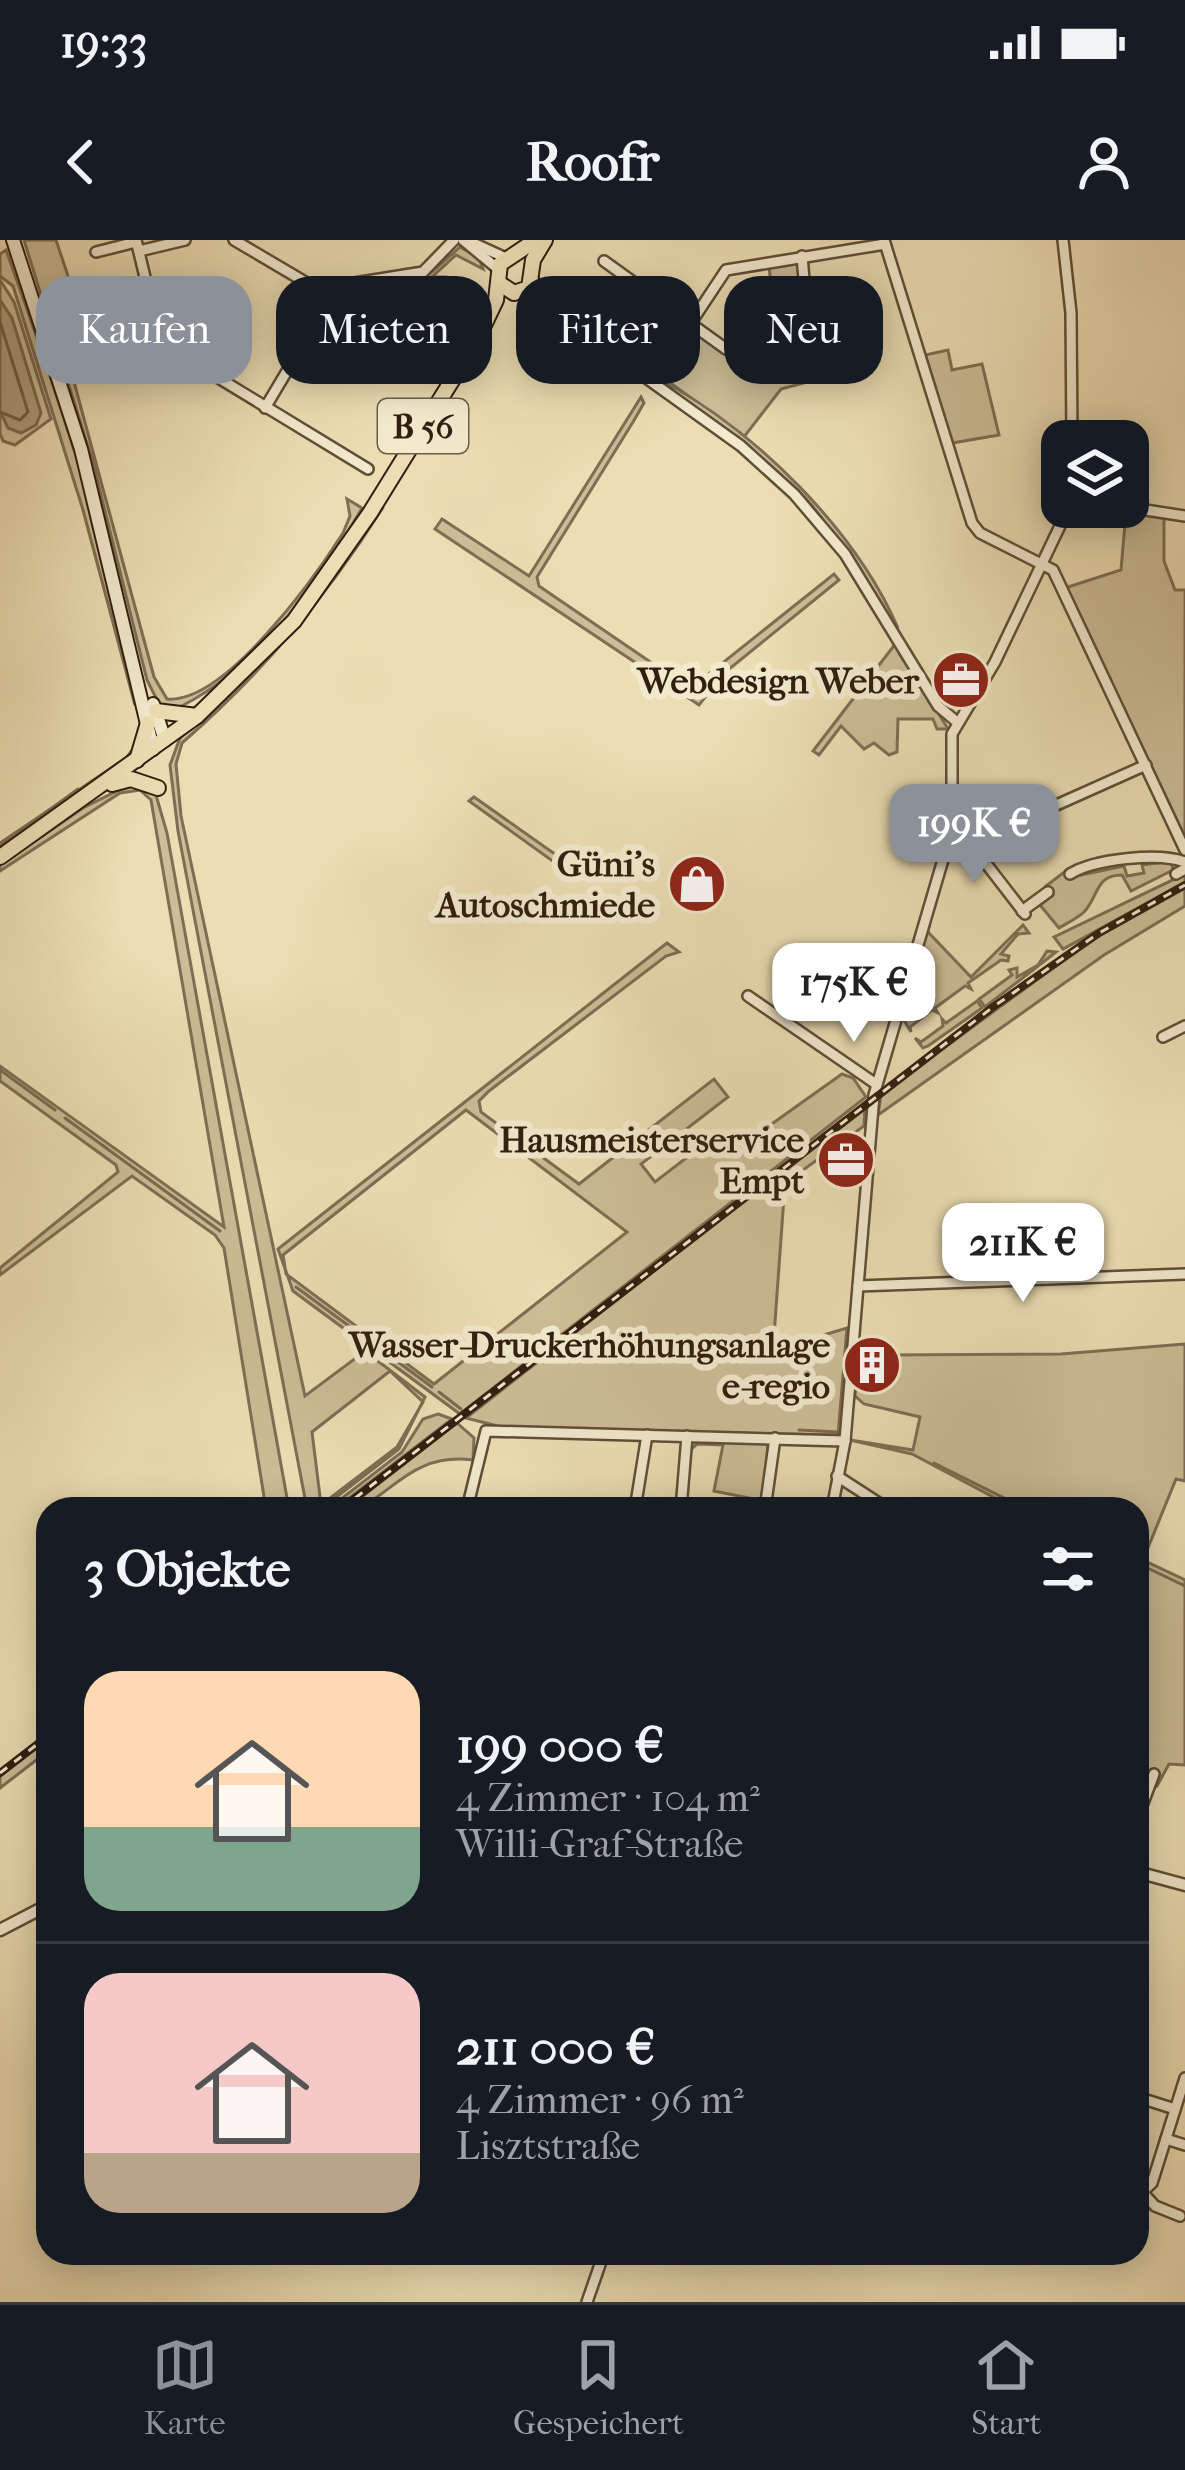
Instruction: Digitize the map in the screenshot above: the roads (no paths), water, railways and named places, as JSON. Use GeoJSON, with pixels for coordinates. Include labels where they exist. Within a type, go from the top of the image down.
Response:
{"type":"FeatureCollection","features":[{"type":"Feature","properties":{"kind":"main road"},"geometry":{"type":"LineString","coordinates":[[13,240],[81,449],[159,744]]}},
{"type":"Feature","properties":{"kind":"main road","name":"B 56"},"geometry":{"type":"LineString","coordinates":[[492,300],[505,266],[541,240]]}},
{"type":"Feature","properties":{"kind":"main road","name":"B 56"},"geometry":{"type":"LineString","coordinates":[[528,276],[541,240]]}},
{"type":"Feature","properties":{"kind":"main road"},"geometry":{"type":"LineString","coordinates":[[505,266],[517,276]]}},
{"type":"Feature","properties":{"kind":"main road"},"geometry":{"type":"LineString","coordinates":[[505,266],[517,276]]}},
{"type":"Feature","properties":{"kind":"main road","name":"B 56"},"geometry":{"type":"LineString","coordinates":[[492,323],[516,295]]}},
{"type":"Feature","properties":{"kind":"main road","name":"B 56"},"geometry":{"type":"LineString","coordinates":[[0,857],[197,716],[294,621],[370,513],[450,384]]}},
{"type":"Feature","properties":{"kind":"main road"},"geometry":{"type":"LineString","coordinates":[[152,717],[197,716]]}},
{"type":"Feature","properties":{"kind":"main road"},"geometry":{"type":"LineString","coordinates":[[137,760],[152,717]]}},
{"type":"Feature","properties":{"kind":"main road"},"geometry":{"type":"LineString","coordinates":[[101,786],[131,779],[158,788]]}},
{"type":"Feature","properties":{"kind":"street"},"geometry":{"type":"LineString","coordinates":[[96,252],[185,240]]}},
{"type":"Feature","properties":{"kind":"street"},"geometry":{"type":"LineString","coordinates":[[234,240],[260,246],[304,276]]}},
{"type":"Feature","properties":{"kind":"street"},"geometry":{"type":"LineString","coordinates":[[396,276],[423,272],[454,240]]}},
{"type":"Feature","properties":{"kind":"street"},"geometry":{"type":"LineString","coordinates":[[465,240],[505,266]]}},
{"type":"Feature","properties":{"kind":"street"},"geometry":{"type":"LineString","coordinates":[[1063,240],[1071,313],[1072,420]]}},
{"type":"Feature","properties":{"kind":"street"},"geometry":{"type":"LineString","coordinates":[[700,306],[726,270],[884,242],[972,524],[980,533],[1053,570],[1185,850]]}},
{"type":"Feature","properties":{"kind":"street"},"geometry":{"type":"LineString","coordinates":[[137,244],[144,276]]}},
{"type":"Feature","properties":{"kind":"street"},"geometry":{"type":"LineString","coordinates":[[802,256],[804,276]]}},
{"type":"Feature","properties":{"kind":"street"},"geometry":{"type":"LineString","coordinates":[[604,261],[625,276]]}},
{"type":"Feature","properties":{"kind":"street"},"geometry":{"type":"LineString","coordinates":[[226,384],[368,469]]}},
{"type":"Feature","properties":{"kind":"street"},"geometry":{"type":"LineString","coordinates":[[265,409],[280,384]]}},
{"type":"Feature","properties":{"kind":"street"},"geometry":{"type":"LineString","coordinates":[[658,384],[760,461],[824,526],[938,706],[957,722]]}},
{"type":"Feature","properties":{"kind":"street"},"geometry":{"type":"LineString","coordinates":[[1149,511],[1185,516]]}},
{"type":"Feature","properties":{"kind":"street"},"geometry":{"type":"LineString","coordinates":[[834,1497],[845,1441],[876,1084],[952,829],[950,748],[957,722],[995,662],[1059,528]]}},
{"type":"Feature","properties":{"kind":"street"},"geometry":{"type":"LineString","coordinates":[[1052,807],[1146,765]]}},
{"type":"Feature","properties":{"kind":"street"},"geometry":{"type":"LineString","coordinates":[[952,829],[1024,913],[1048,892]]}},
{"type":"Feature","properties":{"kind":"street"},"geometry":{"type":"LineString","coordinates":[[1070,874],[1109,864],[1172,858],[1182,868]]}},
{"type":"Feature","properties":{"kind":"street"},"geometry":{"type":"LineString","coordinates":[[748,996],[876,1084]]}},
{"type":"Feature","properties":{"kind":"street"},"geometry":{"type":"LineString","coordinates":[[1163,1037],[1185,1026]]}},
{"type":"Feature","properties":{"kind":"street"},"geometry":{"type":"LineString","coordinates":[[858,1286],[1185,1274]]}},
{"type":"Feature","properties":{"kind":"street"},"geometry":{"type":"LineString","coordinates":[[470,1497],[486,1431],[845,1441]]}},
{"type":"Feature","properties":{"kind":"street"},"geometry":{"type":"LineString","coordinates":[[636,1497],[646,1435]]}},
{"type":"Feature","properties":{"kind":"street"},"geometry":{"type":"LineString","coordinates":[[682,1497],[687,1436]]}},
{"type":"Feature","properties":{"kind":"street"},"geometry":{"type":"LineString","coordinates":[[767,1497],[775,1438]]}},
{"type":"Feature","properties":{"kind":"street"},"geometry":{"type":"LineString","coordinates":[[837,1476],[870,1497]]}},
{"type":"Feature","properties":{"kind":"street"},"geometry":{"type":"LineString","coordinates":[[1149,1787],[1154,1774]]}},
{"type":"Feature","properties":{"kind":"street"},"geometry":{"type":"LineString","coordinates":[[1149,1875],[1185,1885]]}},
{"type":"Feature","properties":{"kind":"street"},"geometry":{"type":"LineString","coordinates":[[0,1930],[36,1911]]}},
{"type":"Feature","properties":{"kind":"street"},"geometry":{"type":"LineString","coordinates":[[1149,2177],[1185,2078]]}},
{"type":"Feature","properties":{"kind":"street"},"geometry":{"type":"LineString","coordinates":[[1149,2101],[1175,2109]]}},
{"type":"Feature","properties":{"kind":"street"},"geometry":{"type":"LineString","coordinates":[[1166,2139],[1185,2145]]}},
{"type":"Feature","properties":{"kind":"street"},"geometry":{"type":"LineString","coordinates":[[1149,2201],[1180,2216]]}},
{"type":"Feature","properties":{"kind":"street"},"geometry":{"type":"LineString","coordinates":[[587,2302],[600,2265]]}},
{"type":"Feature","properties":{"kind":"water"},"geometry":{"type":"Polygon","coordinates":[[[0,300],[12,318],[41,413],[36,425],[21,433],[8,428],[0,411],[0,300]]]}},
{"type":"Feature","properties":{"kind":"waterway"},"geometry":{"type":"LineString","coordinates":[[0,846],[78,789]]}},
{"type":"Feature","properties":{"kind":"waterway"},"geometry":{"type":"LineString","coordinates":[[0,1070],[55,1110]]}},
{"type":"Feature","properties":{"kind":"waterway"},"geometry":{"type":"LineString","coordinates":[[65,1118],[220,1231]]}},
{"type":"Feature","properties":{"kind":"waterway"},"geometry":{"type":"LineString","coordinates":[[296,1287],[432,1387]]}},
{"type":"Feature","properties":{"kind":"waterway"},"geometry":{"type":"LineString","coordinates":[[439,1392],[461,1409]]}},
{"type":"Feature","properties":{"kind":"waterway"},"geometry":{"type":"LineString","coordinates":[[799,1430],[838,1432]]}},
{"type":"Feature","properties":{"kind":"waterway"},"geometry":{"type":"LineString","coordinates":[[934,1463],[1002,1497]]}},
{"type":"Feature","properties":{"kind":"waterway"},"geometry":{"type":"LineString","coordinates":[[1149,1569],[1185,1586]]}},
{"type":"Feature","properties":{"kind":"railway"},"geometry":{"type":"LineString","coordinates":[[357,1497],[993,1007],[1099,933],[1185,885]]}},
{"type":"Feature","properties":{"kind":"railway"},"geometry":{"type":"LineString","coordinates":[[0,1773],[36,1745]]}},
{"type":"Feature","properties":{"kind":"place","name":"Webdesign Weber"},"geometry":{"type":"Point","coordinates":[961,680]}},
{"type":"Feature","properties":{"kind":"place","name":"Güni's Autoschmiede"},"geometry":{"type":"Point","coordinates":[697,884]}},
{"type":"Feature","properties":{"kind":"place","name":"Hausmeisterservice Empt"},"geometry":{"type":"Point","coordinates":[846,1160]}},
{"type":"Feature","properties":{"kind":"place","name":"Wasser-Druckerhöhungsanlage e-regio"},"geometry":{"type":"Point","coordinates":[872,1365]}}]}
